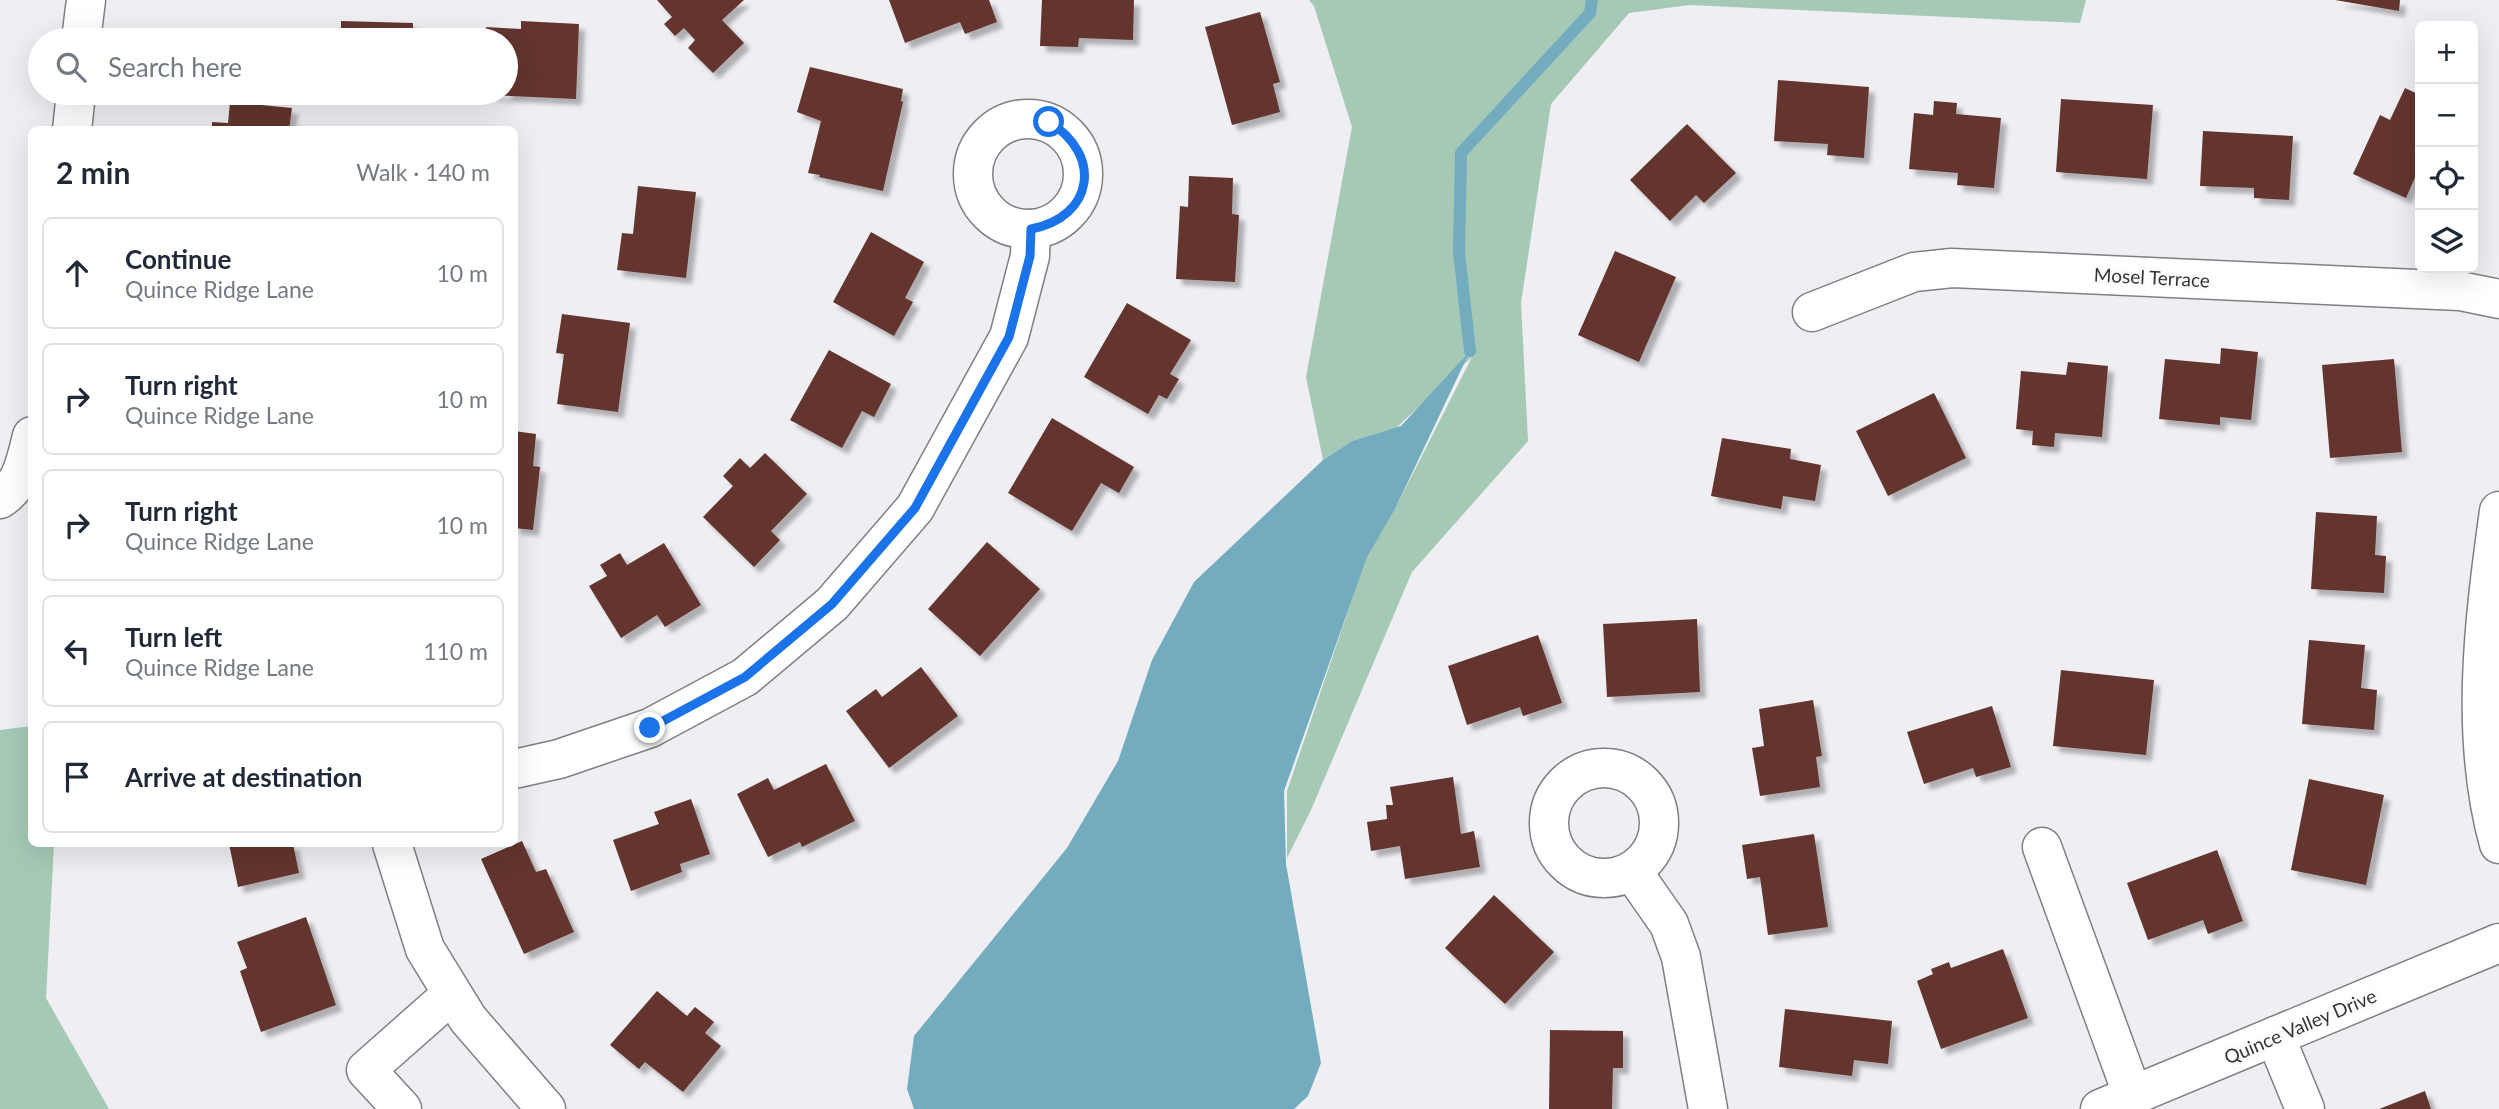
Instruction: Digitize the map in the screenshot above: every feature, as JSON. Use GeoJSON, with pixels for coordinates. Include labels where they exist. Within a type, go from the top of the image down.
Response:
{"type":"FeatureCollection","features":[{"type":"Feature","properties":{"kind":"street"},"geometry":{"type":"LineString","coordinates":[[82,28],[86,0]]}},
{"type":"Feature","properties":{"kind":"street"},"geometry":{"type":"LineString","coordinates":[[72,126],[75,105]]}},
{"type":"Feature","properties":{"kind":"street"},"geometry":{"type":"LineString","coordinates":[[518,768],[559,759],[650,728],[745,677],[832,604],[915,508],[1009,337],[1030,256],[1031,229]]}},
{"type":"Feature","properties":{"kind":"street","name":"Mosel Terrace"},"geometry":{"type":"LineString","coordinates":[[1812,312],[1914,272],[1952,268],[2460,291],[2499,299]]}},
{"type":"Feature","properties":{"kind":"street"},"geometry":{"type":"LineString","coordinates":[[2499,511],[2491,572],[2480,710],[2491,814],[2499,844]]}},
{"type":"Feature","properties":{"kind":"street"},"geometry":{"type":"LineString","coordinates":[[393,847],[425,950],[468,1019],[546,1109]]}},
{"type":"Feature","properties":{"kind":"street"},"geometry":{"type":"LineString","coordinates":[[2042,847],[2117,1102]]}},
{"type":"Feature","properties":{"kind":"street"},"geometry":{"type":"LineString","coordinates":[[1632,871],[1669,924],[1681,957],[1708,1109]]}},
{"type":"Feature","properties":{"kind":"street","name":"Quince Valley Drive"},"geometry":{"type":"LineString","coordinates":[[2117,1102],[2499,943]]}},
{"type":"Feature","properties":{"kind":"street"},"geometry":{"type":"LineString","coordinates":[[402,1109],[366,1070],[452,994]]}},
{"type":"Feature","properties":{"kind":"street"},"geometry":{"type":"LineString","coordinates":[[2275,1036],[2305,1109]]}},
{"type":"Feature","properties":{"kind":"green space"},"geometry":{"type":"Polygon","coordinates":[[[1309,0],[2086,0],[2080,23],[1690,5],[1629,13],[1551,104],[1521,303],[1528,441],[1412,572],[1311,810],[1287,858],[1287,791],[1367,555],[1396,507],[1472,357],[1396,428],[1352,441],[1323,460],[1306,377],[1352,127],[1314,6],[1309,0]]]}},
{"type":"Feature","properties":{"kind":"green space"},"geometry":{"type":"Polygon","coordinates":[[[28,726],[28,847],[54,847],[46,998],[109,1109],[0,1109],[0,730],[28,726]]]}},
{"type":"Feature","properties":{"kind":"water"},"geometry":{"type":"Polygon","coordinates":[[[1470,351],[1395,509],[1367,557],[1284,791],[1286,864],[1321,1063],[1308,1096],[1294,1109],[914,1109],[907,1089],[914,1036],[1067,848],[1118,761],[1152,660],[1194,582],[1323,460],[1352,441],[1401,426],[1470,351]]]}},
{"type":"Feature","properties":{"kind":"building"},"geometry":{"type":"Polygon","coordinates":[[[657,0],[744,0],[722,20],[744,43],[713,73],[688,48],[695,40],[684,28],[675,36],[664,24],[672,17],[657,0]]]}},
{"type":"Feature","properties":{"kind":"building"},"geometry":{"type":"Polygon","coordinates":[[[889,0],[989,0],[997,22],[965,34],[960,22],[905,43],[889,0]]]}},
{"type":"Feature","properties":{"kind":"building"},"geometry":{"type":"Polygon","coordinates":[[[1042,0],[1134,0],[1133,40],[1079,38],[1078,47],[1040,46],[1042,0]]]}},
{"type":"Feature","properties":{"kind":"building"},"geometry":{"type":"Polygon","coordinates":[[[2335,0],[2400,0],[2399,11],[2335,0]]]}},
{"type":"Feature","properties":{"kind":"building"},"geometry":{"type":"Polygon","coordinates":[[[1260,12],[1280,82],[1273,84],[1280,112],[1232,125],[1205,27],[1260,12]]]}},
{"type":"Feature","properties":{"kind":"building"},"geometry":{"type":"Polygon","coordinates":[[[341,21],[413,23],[413,28],[341,28],[341,21]]]}},
{"type":"Feature","properties":{"kind":"building"},"geometry":{"type":"Polygon","coordinates":[[[521,21],[579,24],[576,99],[518,96],[518,29],[521,29],[521,21]]]}},
{"type":"Feature","properties":{"kind":"building"},"geometry":{"type":"Polygon","coordinates":[[[810,67],[903,89],[903,102],[883,191],[808,173],[821,121],[797,112],[810,67]]]}},
{"type":"Feature","properties":{"kind":"building"},"geometry":{"type":"Polygon","coordinates":[[[1778,80],[1869,87],[1864,158],[1827,155],[1828,144],[1774,141],[1778,80]]]}},
{"type":"Feature","properties":{"kind":"building"},"geometry":{"type":"Polygon","coordinates":[[[2405,88],[2415,93],[2415,177],[2406,198],[2353,174],[2380,115],[2390,120],[2405,88]]]}},
{"type":"Feature","properties":{"kind":"building"},"geometry":{"type":"Polygon","coordinates":[[[2061,99],[2153,105],[2147,179],[2056,172],[2061,99]]]}},
{"type":"Feature","properties":{"kind":"building"},"geometry":{"type":"Polygon","coordinates":[[[1934,101],[1957,103],[1956,114],[2001,118],[1994,188],[1957,185],[1958,173],[1909,169],[1914,113],[1933,115],[1934,101]]]}},
{"type":"Feature","properties":{"kind":"building"},"geometry":{"type":"Polygon","coordinates":[[[230,105],[292,108],[290,126],[212,126],[212,122],[228,123],[230,105]]]}},
{"type":"Feature","properties":{"kind":"building"},"geometry":{"type":"Polygon","coordinates":[[[1687,124],[1736,173],[1704,203],[1696,195],[1670,221],[1630,180],[1687,124]]]}},
{"type":"Feature","properties":{"kind":"building"},"geometry":{"type":"Polygon","coordinates":[[[2203,131],[2293,136],[2289,200],[2254,198],[2254,188],[2200,186],[2203,131]]]}},
{"type":"Feature","properties":{"kind":"building"},"geometry":{"type":"Polygon","coordinates":[[[1189,176],[1233,178],[1232,214],[1239,215],[1235,282],[1176,279],[1180,206],[1188,207],[1189,176]]]}},
{"type":"Feature","properties":{"kind":"building"},"geometry":{"type":"Polygon","coordinates":[[[638,186],[696,192],[686,278],[617,270],[622,233],[633,234],[638,186]]]}},
{"type":"Feature","properties":{"kind":"building"},"geometry":{"type":"Polygon","coordinates":[[[871,232],[924,262],[905,298],[913,302],[894,336],[833,302],[871,232]]]}},
{"type":"Feature","properties":{"kind":"building"},"geometry":{"type":"Polygon","coordinates":[[[1615,251],[1676,277],[1639,362],[1578,335],[1615,251]]]}},
{"type":"Feature","properties":{"kind":"building"},"geometry":{"type":"Polygon","coordinates":[[[1127,303],[1191,340],[1170,374],[1179,379],[1167,399],[1159,395],[1148,414],[1084,377],[1127,303]]]}},
{"type":"Feature","properties":{"kind":"building"},"geometry":{"type":"Polygon","coordinates":[[[562,314],[630,323],[618,412],[557,404],[564,354],[556,353],[562,314]]]}},
{"type":"Feature","properties":{"kind":"building"},"geometry":{"type":"Polygon","coordinates":[[[2221,348],[2258,352],[2251,420],[2220,417],[2220,425],[2159,419],[2165,359],[2220,364],[2221,348]]]}},
{"type":"Feature","properties":{"kind":"building"},"geometry":{"type":"Polygon","coordinates":[[[829,350],[891,384],[874,417],[862,411],[842,448],[790,420],[829,350]]]}},
{"type":"Feature","properties":{"kind":"building"},"geometry":{"type":"Polygon","coordinates":[[[2394,359],[2402,452],[2330,458],[2322,365],[2394,359]]]}},
{"type":"Feature","properties":{"kind":"building"},"geometry":{"type":"Polygon","coordinates":[[[2068,362],[2108,366],[2102,437],[2055,433],[2054,447],[2032,445],[2033,431],[2016,429],[2021,371],[2066,375],[2068,362]]]}},
{"type":"Feature","properties":{"kind":"building"},"geometry":{"type":"Polygon","coordinates":[[[1934,393],[1966,458],[1888,496],[1856,431],[1934,393]]]}},
{"type":"Feature","properties":{"kind":"building"},"geometry":{"type":"Polygon","coordinates":[[[1052,418],[1134,467],[1119,493],[1101,483],[1072,531],[1008,493],[1052,418]]]}},
{"type":"Feature","properties":{"kind":"building"},"geometry":{"type":"Polygon","coordinates":[[[518,432],[536,434],[533,466],[540,467],[533,530],[518,528],[518,432]]]}},
{"type":"Feature","properties":{"kind":"building"},"geometry":{"type":"Polygon","coordinates":[[[1722,438],[1791,449],[1790,459],[1821,465],[1815,501],[1783,496],[1781,509],[1711,496],[1722,438]]]}},
{"type":"Feature","properties":{"kind":"building"},"geometry":{"type":"Polygon","coordinates":[[[765,453],[807,494],[771,531],[780,540],[754,567],[703,517],[733,486],[723,476],[740,458],[750,468],[765,453]]]}},
{"type":"Feature","properties":{"kind":"building"},"geometry":{"type":"Polygon","coordinates":[[[2316,512],[2377,516],[2375,555],[2386,556],[2384,593],[2311,589],[2316,512]]]}},
{"type":"Feature","properties":{"kind":"building"},"geometry":{"type":"Polygon","coordinates":[[[987,542],[1040,589],[980,656],[928,609],[987,542]]]}},
{"type":"Feature","properties":{"kind":"building"},"geometry":{"type":"Polygon","coordinates":[[[664,543],[701,605],[665,627],[657,615],[621,638],[589,586],[607,576],[600,565],[620,553],[627,565],[664,543]]]}},
{"type":"Feature","properties":{"kind":"building"},"geometry":{"type":"Polygon","coordinates":[[[1697,619],[1700,692],[1607,697],[1603,624],[1697,619]]]}},
{"type":"Feature","properties":{"kind":"building"},"geometry":{"type":"Polygon","coordinates":[[[1538,635],[1562,703],[1523,716],[1520,707],[1467,725],[1448,666],[1538,635]]]}},
{"type":"Feature","properties":{"kind":"building"},"geometry":{"type":"Polygon","coordinates":[[[2309,640],[2365,645],[2361,688],[2377,690],[2374,730],[2302,724],[2309,640]]]}},
{"type":"Feature","properties":{"kind":"building"},"geometry":{"type":"Polygon","coordinates":[[[921,667],[958,716],[889,768],[846,711],[876,689],[882,697],[921,667]]]}},
{"type":"Feature","properties":{"kind":"building"},"geometry":{"type":"Polygon","coordinates":[[[2061,670],[2154,680],[2146,755],[2053,746],[2061,670]]]}},
{"type":"Feature","properties":{"kind":"building"},"geometry":{"type":"Polygon","coordinates":[[[1813,700],[1822,756],[1816,757],[1820,787],[1760,796],[1752,748],[1764,746],[1759,709],[1813,700]]]}},
{"type":"Feature","properties":{"kind":"building"},"geometry":{"type":"Polygon","coordinates":[[[1992,706],[2011,767],[1976,777],[1973,768],[1924,784],[1907,732],[1992,706]]]}},
{"type":"Feature","properties":{"kind":"building"},"geometry":{"type":"Polygon","coordinates":[[[826,764],[855,821],[802,847],[800,842],[768,857],[737,794],[768,778],[774,790],[826,764]]]}},
{"type":"Feature","properties":{"kind":"building"},"geometry":{"type":"Polygon","coordinates":[[[1453,777],[1461,834],[1474,831],[1480,867],[1405,879],[1400,846],[1371,851],[1367,822],[1387,819],[1386,805],[1393,805],[1390,787],[1453,777]]]}},
{"type":"Feature","properties":{"kind":"building"},"geometry":{"type":"Polygon","coordinates":[[[2309,779],[2384,795],[2366,885],[2291,870],[2309,779]]]}},
{"type":"Feature","properties":{"kind":"building"},"geometry":{"type":"Polygon","coordinates":[[[691,799],[710,854],[680,864],[682,872],[631,891],[613,840],[659,824],[654,812],[691,799]]]}},
{"type":"Feature","properties":{"kind":"building"},"geometry":{"type":"Polygon","coordinates":[[[1814,834],[1828,927],[1768,935],[1760,877],[1747,879],[1742,845],[1814,834]]]}},
{"type":"Feature","properties":{"kind":"building"},"geometry":{"type":"Polygon","coordinates":[[[522,841],[536,872],[546,869],[574,932],[524,954],[481,859],[508,847],[518,847],[518,843],[522,841]]]}},
{"type":"Feature","properties":{"kind":"building"},"geometry":{"type":"Polygon","coordinates":[[[230,847],[294,847],[299,873],[238,887],[230,847]]]}},
{"type":"Feature","properties":{"kind":"building"},"geometry":{"type":"Polygon","coordinates":[[[2217,850],[2243,921],[2208,934],[2203,920],[2148,940],[2127,883],[2217,850]]]}},
{"type":"Feature","properties":{"kind":"building"},"geometry":{"type":"Polygon","coordinates":[[[1494,895],[1554,952],[1505,1004],[1445,948],[1494,895]]]}},
{"type":"Feature","properties":{"kind":"building"},"geometry":{"type":"Polygon","coordinates":[[[306,917],[336,1005],[261,1032],[240,971],[247,968],[237,942],[306,917]]]}},
{"type":"Feature","properties":{"kind":"building"},"geometry":{"type":"Polygon","coordinates":[[[2003,949],[2028,1018],[1941,1049],[1917,981],[1933,974],[1931,969],[1949,962],[1951,968],[2003,949]]]}},
{"type":"Feature","properties":{"kind":"building"},"geometry":{"type":"Polygon","coordinates":[[[657,991],[687,1016],[695,1007],[714,1022],[705,1033],[721,1046],[683,1092],[645,1062],[639,1069],[610,1045],[657,991]]]}},
{"type":"Feature","properties":{"kind":"building"},"geometry":{"type":"Polygon","coordinates":[[[1785,1009],[1892,1021],[1888,1064],[1854,1060],[1852,1076],[1779,1067],[1785,1009]]]}},
{"type":"Feature","properties":{"kind":"building"},"geometry":{"type":"Polygon","coordinates":[[[1550,1030],[1623,1031],[1623,1068],[1613,1068],[1612,1109],[1549,1109],[1550,1030]]]}},
{"type":"Feature","properties":{"kind":"building"},"geometry":{"type":"Polygon","coordinates":[[[2425,1091],[2431,1109],[2379,1109],[2425,1091]]]}},
{"type":"Feature","properties":{"kind":"waterway"},"geometry":{"type":"LineString","coordinates":[[1470,351],[1459,252],[1461,153],[1590,13],[1592,0]]}},
{"type":"Feature","properties":{"kind":"route"},"geometry":{"type":"LineString","coordinates":[[650,728],[745,677],[832,604],[915,508],[1009,337],[1030,256],[1031,229],[1049,226],[1065,216],[1077,201],[1084,183],[1084,164],[1077,146],[1065,132],[1049,122]]}}]}
